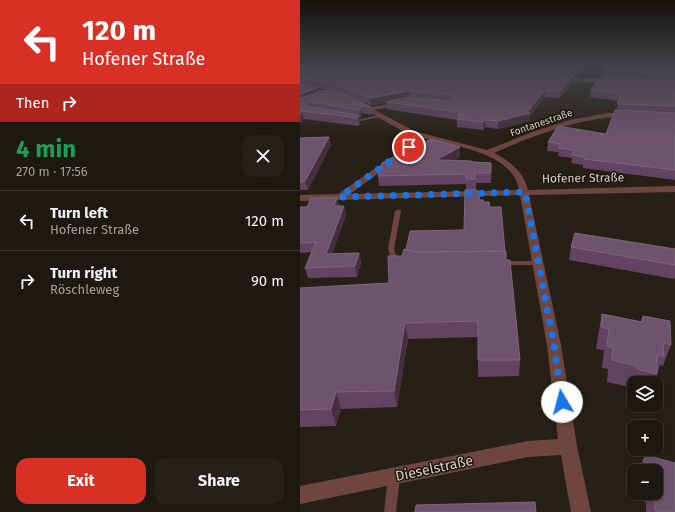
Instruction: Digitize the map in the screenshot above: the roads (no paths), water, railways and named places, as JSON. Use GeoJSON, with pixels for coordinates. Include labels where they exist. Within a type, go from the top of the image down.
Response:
{"type":"FeatureCollection","features":[{"type":"Feature","properties":{"kind":"street"},"geometry":{"type":"LineString","coordinates":[[318,90],[350,99],[370,108],[395,125],[413,132],[486,153],[507,162],[516,170],[522,181],[525,192],[537,263],[554,345],[568,446],[581,512]]}},
{"type":"Feature","properties":{"kind":"street"},"geometry":{"type":"LineString","coordinates":[[370,108],[410,101]]}},
{"type":"Feature","properties":{"kind":"street","name":"Fontanestraße"},"geometry":{"type":"LineString","coordinates":[[486,153],[554,126],[584,118],[613,114],[636,114]]}},
{"type":"Feature","properties":{"kind":"street"},"geometry":{"type":"LineString","coordinates":[[340,197],[409,147]]}},
{"type":"Feature","properties":{"kind":"street","name":"Hofener Straße"},"geometry":{"type":"LineString","coordinates":[[300,198],[675,189]]}},
{"type":"Feature","properties":{"kind":"street","name":"Dieselstraße"},"geometry":{"type":"LineString","coordinates":[[300,496],[528,449],[568,446]]}},
{"type":"Feature","properties":{"kind":"lane"},"geometry":{"type":"LineString","coordinates":[[319,98],[332,93]]}},
{"type":"Feature","properties":{"kind":"lane"},"geometry":{"type":"LineString","coordinates":[[344,117],[361,120],[380,116]]}},
{"type":"Feature","properties":{"kind":"lane"},"geometry":{"type":"LineString","coordinates":[[398,211],[391,250],[392,256],[398,260],[411,263]]}},
{"type":"Feature","properties":{"kind":"lane"},"geometry":{"type":"LineString","coordinates":[[491,263],[537,263]]}},
{"type":"Feature","properties":{"kind":"lane"},"geometry":{"type":"LineString","coordinates":[[390,512],[394,476]]}}]}
